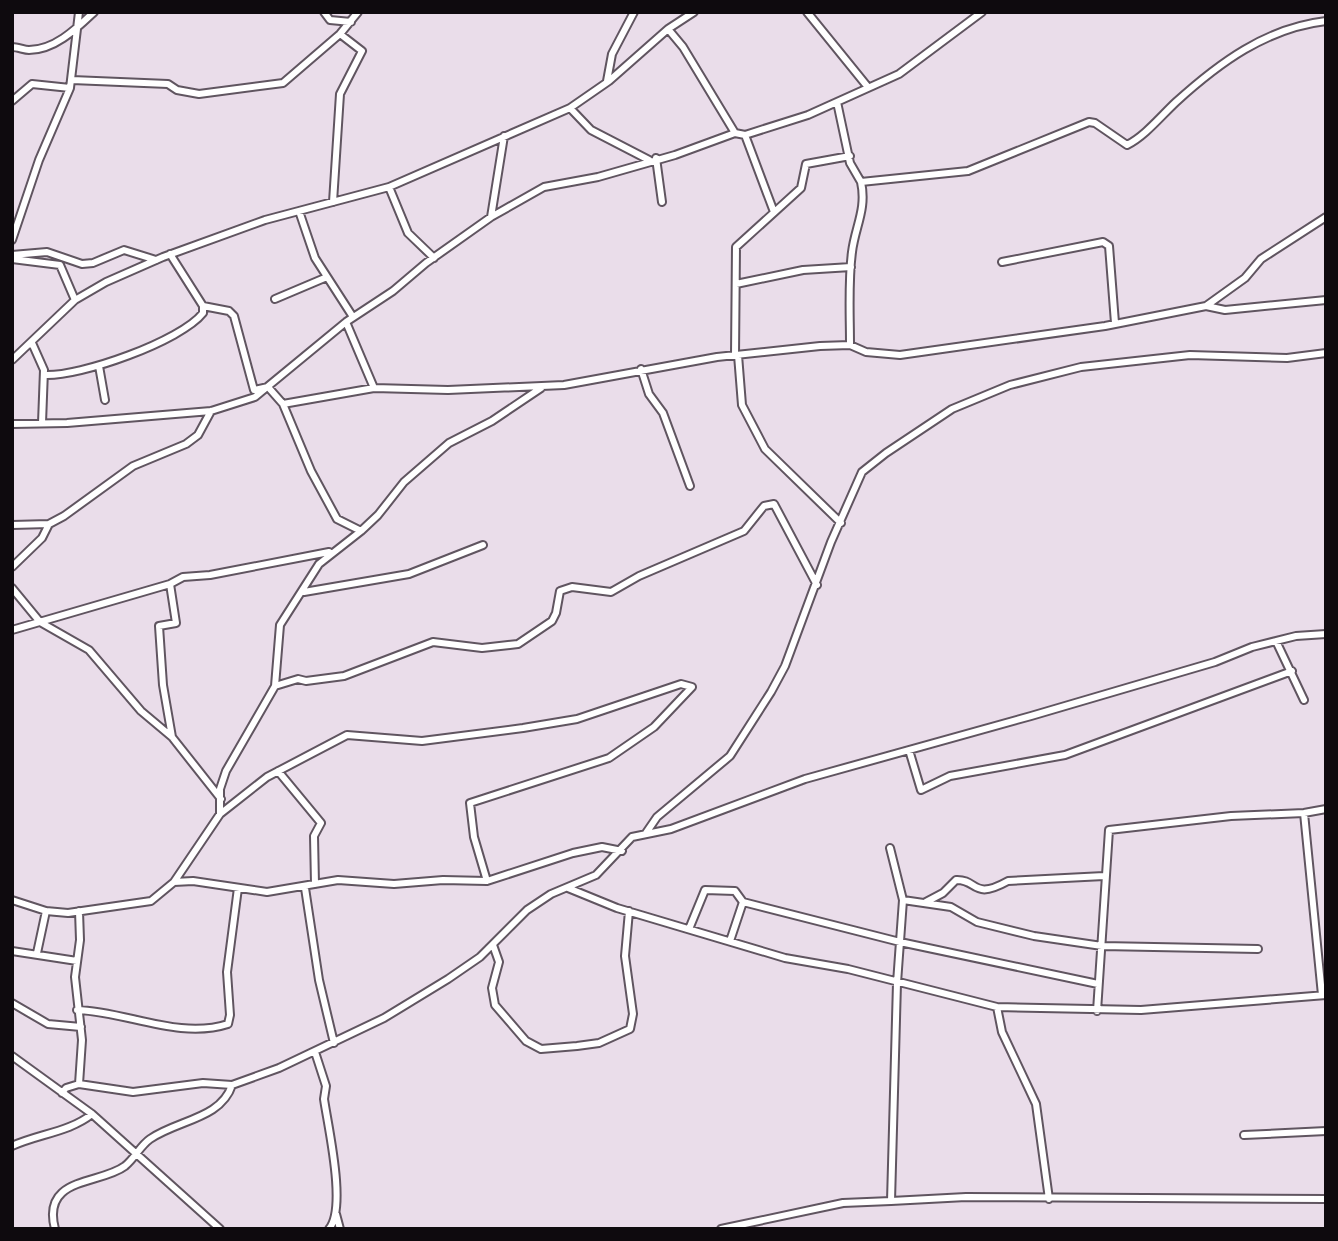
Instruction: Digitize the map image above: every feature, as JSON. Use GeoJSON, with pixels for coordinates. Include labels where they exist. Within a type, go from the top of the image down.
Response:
{"type":"FeatureCollection","features":[{"type":"Feature","properties":{"kind":"street"},"geometry":{"type":"LineString","coordinates":[[12,240],[39,160],[71,84],[79,12]]}},
{"type":"Feature","properties":{"kind":"street"},"geometry":{"type":"LineString","coordinates":[[12,47],[28,50],[46,47],[78,28],[94,12]]}},
{"type":"Feature","properties":{"kind":"street"},"geometry":{"type":"LineString","coordinates":[[324,12],[330,20],[351,22]]}},
{"type":"Feature","properties":{"kind":"street"},"geometry":{"type":"LineString","coordinates":[[12,101],[32,84],[168,84],[177,90],[199,94],[235,87],[279,85],[340,34],[358,12]]}},
{"type":"Feature","properties":{"kind":"street"},"geometry":{"type":"LineString","coordinates":[[607,82],[612,54],[634,12]]}},
{"type":"Feature","properties":{"kind":"street"},"geometry":{"type":"LineString","coordinates":[[12,257],[47,252],[82,264],[93,264],[124,250],[160,259],[299,211],[389,187],[570,108],[607,82],[668,29],[694,12]]}},
{"type":"Feature","properties":{"kind":"street"},"geometry":{"type":"LineString","coordinates":[[807,12],[867,86]]}},
{"type":"Feature","properties":{"kind":"street"},"geometry":{"type":"LineString","coordinates":[[12,424],[211,411],[255,397],[349,320],[393,291],[434,258],[491,217],[544,187],[598,177],[653,159],[675,155],[735,133],[745,135],[808,116],[867,86],[899,74],[982,12]]}},
{"type":"Feature","properties":{"kind":"street"},"geometry":{"type":"LineString","coordinates":[[861,182],[968,171],[1089,122],[1095,123],[1127,145],[1207,74],[1248,48],[1298,25],[1326,22]]}},
{"type":"Feature","properties":{"kind":"street"},"geometry":{"type":"LineString","coordinates":[[668,29],[683,47],[735,133]]}},
{"type":"Feature","properties":{"kind":"street"},"geometry":{"type":"LineString","coordinates":[[333,202],[340,94],[362,51],[340,34]]}},
{"type":"Feature","properties":{"kind":"street"},"geometry":{"type":"LineString","coordinates":[[837,102],[849,156],[861,182],[863,209],[850,267],[850,345]]}},
{"type":"Feature","properties":{"kind":"street"},"geometry":{"type":"LineString","coordinates":[[570,108],[590,130],[653,159]]}},
{"type":"Feature","properties":{"kind":"street"},"geometry":{"type":"LineString","coordinates":[[745,135],[774,212]]}},
{"type":"Feature","properties":{"kind":"street"},"geometry":{"type":"LineString","coordinates":[[491,217],[504,136]]}},
{"type":"Feature","properties":{"kind":"street"},"geometry":{"type":"LineString","coordinates":[[841,523],[765,449],[742,405],[737,355],[736,247],[802,188],[806,164],[849,156]]}},
{"type":"Feature","properties":{"kind":"street"},"geometry":{"type":"LineString","coordinates":[[653,159],[662,202]]}},
{"type":"Feature","properties":{"kind":"street"},"geometry":{"type":"LineString","coordinates":[[389,187],[408,233],[434,258]]}},
{"type":"Feature","properties":{"kind":"street"},"geometry":{"type":"LineString","coordinates":[[299,211],[315,258],[349,320],[374,388]]}},
{"type":"Feature","properties":{"kind":"street"},"geometry":{"type":"LineString","coordinates":[[1206,306],[1245,278],[1261,259],[1326,217]]}},
{"type":"Feature","properties":{"kind":"street"},"geometry":{"type":"LineString","coordinates":[[1002,262],[1103,242],[1109,246],[1115,323]]}},
{"type":"Feature","properties":{"kind":"street"},"geometry":{"type":"LineString","coordinates":[[12,360],[75,300],[171,254],[176,259],[203,306],[203,313],[191,327],[99,366],[57,376],[44,375]]}},
{"type":"Feature","properties":{"kind":"street"},"geometry":{"type":"LineString","coordinates":[[12,257],[60,265],[75,300]]}},
{"type":"Feature","properties":{"kind":"street"},"geometry":{"type":"LineString","coordinates":[[736,284],[803,270],[850,267]]}},
{"type":"Feature","properties":{"kind":"street"},"geometry":{"type":"LineString","coordinates":[[275,299],[327,277]]}},
{"type":"Feature","properties":{"kind":"street"},"geometry":{"type":"LineString","coordinates":[[283,404],[374,388],[448,390],[547,385],[737,355],[850,345],[866,352],[900,355],[1115,323],[1206,306],[1225,310],[1326,300]]}},
{"type":"Feature","properties":{"kind":"street"},"geometry":{"type":"LineString","coordinates":[[203,306],[229,311],[234,316],[254,390],[268,387]]}},
{"type":"Feature","properties":{"kind":"street"},"geometry":{"type":"LineString","coordinates":[[27,346],[32,343],[44,375],[42,423]]}},
{"type":"Feature","properties":{"kind":"street"},"geometry":{"type":"LineString","coordinates":[[646,833],[664,810],[730,756],[786,666],[831,542],[862,472],[874,462],[952,408],[1010,386],[1081,368],[1190,355],[1287,358],[1326,353]]}},
{"type":"Feature","properties":{"kind":"street"},"geometry":{"type":"LineString","coordinates":[[99,366],[106,400]]}},
{"type":"Feature","properties":{"kind":"street"},"geometry":{"type":"LineString","coordinates":[[641,369],[649,394],[663,413],[690,486]]}},
{"type":"Feature","properties":{"kind":"street"},"geometry":{"type":"LineString","coordinates":[[220,814],[220,789],[226,771],[275,686],[281,625],[319,564],[379,515],[404,482],[449,443],[476,431],[518,405],[535,390],[547,385]]}},
{"type":"Feature","properties":{"kind":"street"},"geometry":{"type":"LineString","coordinates":[[268,387],[283,404],[321,492],[337,519],[361,531]]}},
{"type":"Feature","properties":{"kind":"street"},"geometry":{"type":"LineString","coordinates":[[12,525],[49,524],[77,508],[133,466],[186,444],[198,435],[211,411]]}},
{"type":"Feature","properties":{"kind":"street"},"geometry":{"type":"LineString","coordinates":[[275,686],[298,679],[306,681],[344,676],[433,642],[482,648],[518,644],[552,621],[560,591],[572,587],[611,592],[639,576],[744,531],[764,506],[774,504],[817,585]]}},
{"type":"Feature","properties":{"kind":"street"},"geometry":{"type":"LineString","coordinates":[[12,567],[42,538],[49,524]]}},
{"type":"Feature","properties":{"kind":"street"},"geometry":{"type":"LineString","coordinates":[[304,592],[409,574],[483,545]]}},
{"type":"Feature","properties":{"kind":"street"},"geometry":{"type":"LineString","coordinates":[[12,631],[170,584],[183,577],[209,575],[334,551]]}},
{"type":"Feature","properties":{"kind":"street"},"geometry":{"type":"LineString","coordinates":[[170,584],[176,623],[159,626],[163,685],[172,737]]}},
{"type":"Feature","properties":{"kind":"street"},"geometry":{"type":"LineString","coordinates":[[12,588],[40,622],[89,650],[141,711],[172,737],[222,801]]}},
{"type":"Feature","properties":{"kind":"street"},"geometry":{"type":"LineString","coordinates":[[62,1093],[66,1088],[79,1084],[133,1092],[203,1083],[232,1085],[334,1043],[384,1018],[438,985],[493,945],[527,910],[551,894],[596,876],[622,851],[632,837],[671,829],[783,786],[1276,641],[1326,634]]}},
{"type":"Feature","properties":{"kind":"street"},"geometry":{"type":"LineString","coordinates":[[1276,641],[1304,700]]}},
{"type":"Feature","properties":{"kind":"street"},"geometry":{"type":"LineString","coordinates":[[909,750],[921,790],[950,776],[1065,755],[1292,671]]}},
{"type":"Feature","properties":{"kind":"street"},"geometry":{"type":"LineString","coordinates":[[12,900],[46,911],[79,911],[151,901],[174,882],[220,814],[278,771],[347,735],[422,741],[523,727],[577,719],[681,684],[692,687],[654,727],[609,758],[470,803],[474,837],[487,881]]}},
{"type":"Feature","properties":{"kind":"street"},"geometry":{"type":"LineString","coordinates":[[278,771],[321,823],[314,836],[315,884]]}},
{"type":"Feature","properties":{"kind":"street"},"geometry":{"type":"LineString","coordinates":[[1097,1011],[1108,833],[1115,828],[1326,809]]}},
{"type":"Feature","properties":{"kind":"street"},"geometry":{"type":"LineString","coordinates":[[569,888],[629,911],[785,958],[848,969],[997,1007],[1097,1011],[1324,995],[1304,813]]}},
{"type":"Feature","properties":{"kind":"street"},"geometry":{"type":"LineString","coordinates":[[174,882],[267,892],[305,888],[338,880],[394,884],[443,880],[487,881],[583,851],[602,847],[622,851]]}},
{"type":"Feature","properties":{"kind":"street"},"geometry":{"type":"LineString","coordinates":[[890,848],[903,900],[897,983],[891,1200]]}},
{"type":"Feature","properties":{"kind":"street"},"geometry":{"type":"LineString","coordinates":[[926,902],[943,893],[956,880],[962,879],[979,890],[994,889],[1008,881],[1104,876]]}},
{"type":"Feature","properties":{"kind":"street"},"geometry":{"type":"LineString","coordinates":[[77,1010],[104,1011],[156,1025],[228,1024],[230,1016],[227,972],[238,888]]}},
{"type":"Feature","properties":{"kind":"street"},"geometry":{"type":"LineString","coordinates":[[305,888],[319,980],[334,1043]]}},
{"type":"Feature","properties":{"kind":"street"},"geometry":{"type":"LineString","coordinates":[[689,929],[705,890],[735,891],[743,902],[900,942],[1098,984]]}},
{"type":"Feature","properties":{"kind":"street"},"geometry":{"type":"LineString","coordinates":[[903,900],[951,907],[977,922],[1034,936],[1102,946],[1258,949]]}},
{"type":"Feature","properties":{"kind":"street"},"geometry":{"type":"LineString","coordinates":[[730,941],[743,902]]}},
{"type":"Feature","properties":{"kind":"street"},"geometry":{"type":"LineString","coordinates":[[37,953],[46,911]]}},
{"type":"Feature","properties":{"kind":"street"},"geometry":{"type":"LineString","coordinates":[[79,911],[79,1084]]}},
{"type":"Feature","properties":{"kind":"street"},"geometry":{"type":"LineString","coordinates":[[493,945],[499,962],[492,988],[495,1004],[526,1041],[541,1049],[599,1043],[630,1029],[633,1014],[625,956],[629,911]]}},
{"type":"Feature","properties":{"kind":"street"},"geometry":{"type":"LineString","coordinates":[[12,951],[77,961]]}},
{"type":"Feature","properties":{"kind":"street"},"geometry":{"type":"LineString","coordinates":[[12,1003],[54,1026],[81,1027]]}},
{"type":"Feature","properties":{"kind":"street"},"geometry":{"type":"LineString","coordinates":[[997,1007],[1002,1032],[1036,1104],[1049,1199]]}},
{"type":"Feature","properties":{"kind":"street"},"geometry":{"type":"LineString","coordinates":[[315,1052],[326,1086],[324,1099],[340,1229]]}},
{"type":"Feature","properties":{"kind":"street"},"geometry":{"type":"LineString","coordinates":[[12,1056],[92,1114],[220,1229]]}},
{"type":"Feature","properties":{"kind":"street"},"geometry":{"type":"LineString","coordinates":[[55,1229],[55,1203],[61,1193],[76,1182],[124,1167],[152,1137],[220,1106],[232,1085]]}},
{"type":"Feature","properties":{"kind":"street"},"geometry":{"type":"LineString","coordinates":[[12,1146],[35,1135],[79,1124],[92,1114]]}},
{"type":"Feature","properties":{"kind":"street"},"geometry":{"type":"LineString","coordinates":[[1244,1135],[1326,1131]]}},
{"type":"Feature","properties":{"kind":"street"},"geometry":{"type":"LineString","coordinates":[[721,1229],[843,1203],[891,1200],[966,1197],[1326,1199]]}},
{"type":"Feature","properties":{"kind":"street"},"geometry":{"type":"LineString","coordinates":[[329,1229],[336,1213]]}}]}
